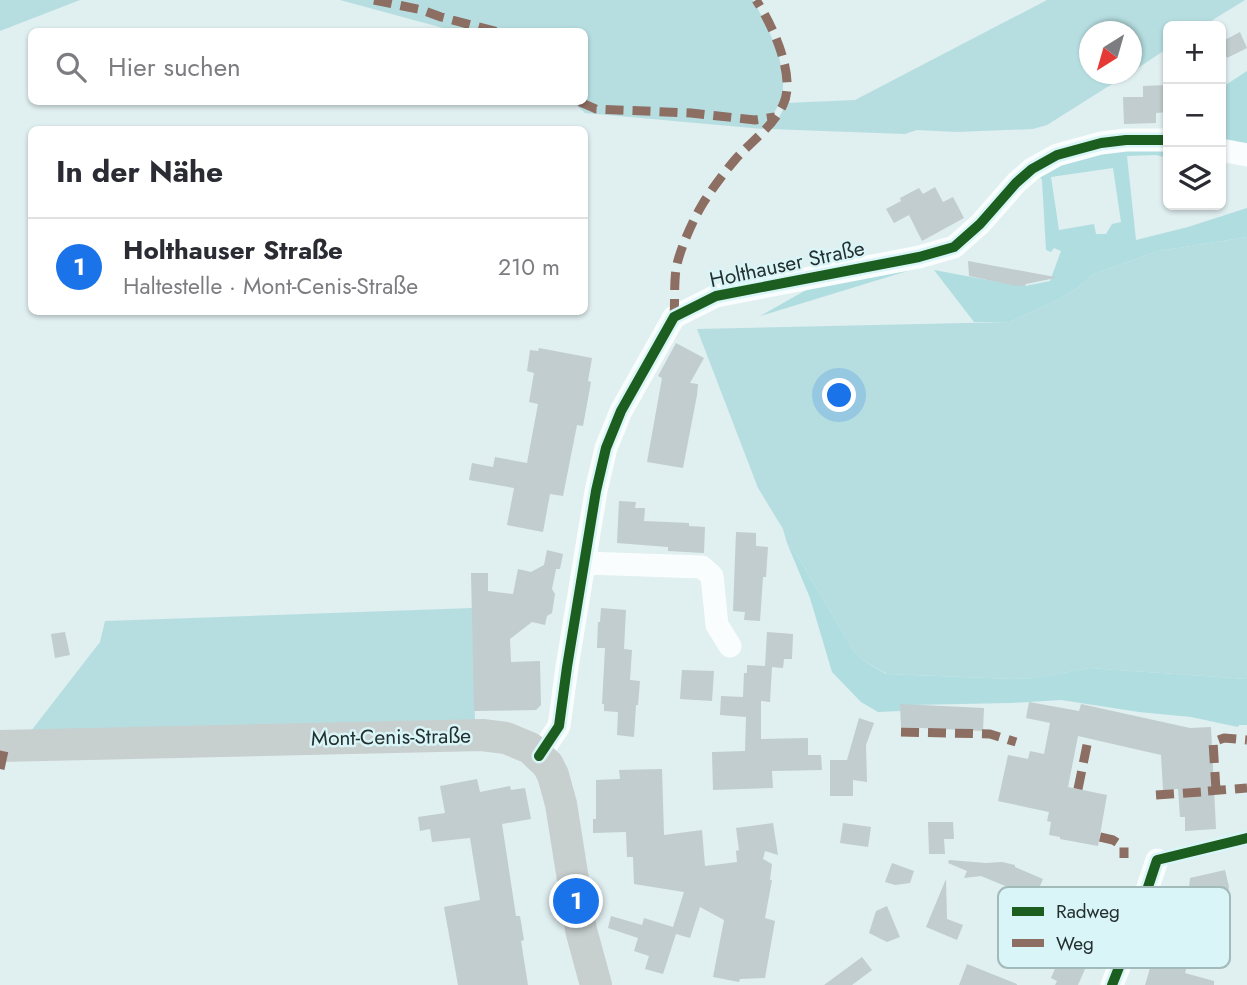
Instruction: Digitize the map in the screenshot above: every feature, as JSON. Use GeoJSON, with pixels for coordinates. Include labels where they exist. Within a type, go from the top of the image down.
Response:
{"type":"FeatureCollection","features":[{"type":"Feature","properties":{"kind":"main road","name":"Mont-Cenis-Straße"},"geometry":{"type":"LineString","coordinates":[[0,746],[482,735],[517,742],[539,756]]}},
{"type":"Feature","properties":{"kind":"main road"},"geometry":{"type":"LineString","coordinates":[[539,756],[548,765],[558,788],[581,930],[596,985]]}},
{"type":"Feature","properties":{"kind":"street","name":"Holthauser Straße"},"geometry":{"type":"LineString","coordinates":[[539,756],[559,726],[596,491],[606,448],[621,411],[674,317],[716,296],[919,257],[954,247],[980,224],[1016,183],[1032,169],[1057,155],[1126,139],[1163,140]]}},
{"type":"Feature","properties":{"kind":"street"},"geometry":{"type":"LineString","coordinates":[[1226,151],[1247,155]]}},
{"type":"Feature","properties":{"kind":"street"},"geometry":{"type":"LineString","coordinates":[[585,563],[702,568],[712,576],[717,625],[730,646]]}},
{"type":"Feature","properties":{"kind":"street"},"geometry":{"type":"LineString","coordinates":[[1148,887],[1157,860]]}},
{"type":"Feature","properties":{"kind":"street"},"geometry":{"type":"LineString","coordinates":[[1112,985],[1119,968]]}},
{"type":"Feature","properties":{"kind":"shaded area"},"geometry":{"type":"Polygon","coordinates":[[[0,0],[80,0],[0,31],[0,0]]]}},
{"type":"Feature","properties":{"kind":"shaded area"},"geometry":{"type":"Polygon","coordinates":[[[340,0],[753,0],[779,58],[782,95],[777,109],[763,129],[585,113],[576,105],[588,105],[588,28],[443,28],[340,0]]]}},
{"type":"Feature","properties":{"kind":"shaded area"},"geometry":{"type":"Polygon","coordinates":[[[1047,0],[1245,0],[1211,21],[1163,21],[1163,51],[1142,65],[1142,21],[1079,21],[1079,84],[1112,84],[1047,125],[1033,129],[957,132],[917,130],[905,134],[770,129],[786,103],[855,100],[1047,0]]]}},
{"type":"Feature","properties":{"kind":"shaded area"},"geometry":{"type":"Polygon","coordinates":[[[1247,71],[1247,144],[1226,140],[1226,85],[1247,71]]]}},
{"type":"Feature","properties":{"kind":"shaded area"},"geometry":{"type":"Polygon","coordinates":[[[1163,149],[1163,157],[1127,156],[1136,240],[1247,208],[1247,237],[1159,251],[1093,274],[1060,299],[1010,322],[974,322],[934,270],[1014,285],[1025,286],[1050,281],[1061,251],[1054,248],[1051,252],[1046,250],[1040,177],[1061,165],[1117,150],[1163,149]],[[1113,168],[1051,177],[1059,230],[1094,224],[1096,234],[1106,234],[1112,224],[1121,222],[1113,168]]]}},
{"type":"Feature","properties":{"kind":"shaded area"},"geometry":{"type":"Polygon","coordinates":[[[1247,237],[1247,679],[1089,668],[1039,678],[1012,679],[887,674],[864,661],[853,650],[800,560],[787,543],[783,529],[758,488],[697,329],[1010,322],[1060,299],[1093,274],[1159,251],[1247,237]]]}},
{"type":"Feature","properties":{"kind":"shaded area"},"geometry":{"type":"Polygon","coordinates":[[[914,269],[760,316],[808,289],[914,269]]]}},
{"type":"Feature","properties":{"kind":"shaded area"},"geometry":{"type":"Polygon","coordinates":[[[787,543],[800,560],[853,650],[864,661],[886,674],[1012,679],[1038,678],[1089,668],[1247,679],[1247,725],[1238,727],[1191,717],[1061,700],[911,705],[901,711],[878,712],[861,702],[832,672],[810,598],[787,543]]]}},
{"type":"Feature","properties":{"kind":"shaded area"},"geometry":{"type":"Polygon","coordinates":[[[472,608],[475,720],[31,731],[100,642],[105,621],[472,608]]]}},
{"type":"Feature","properties":{"kind":"building"},"geometry":{"type":"Polygon","coordinates":[[[1240,32],[1247,48],[1227,58],[1226,39],[1240,32]]]}},
{"type":"Feature","properties":{"kind":"building"},"geometry":{"type":"Polygon","coordinates":[[[1163,85],[1163,112],[1156,113],[1156,123],[1124,124],[1123,97],[1143,97],[1143,86],[1163,85]]]}},
{"type":"Feature","properties":{"kind":"building"},"geometry":{"type":"Polygon","coordinates":[[[935,187],[943,202],[953,197],[964,218],[922,241],[909,215],[894,223],[886,209],[919,188],[923,194],[935,187]]]}},
{"type":"Feature","properties":{"kind":"building"},"geometry":{"type":"Polygon","coordinates":[[[968,261],[1055,278],[1016,286],[969,276],[968,261]]]}},
{"type":"Feature","properties":{"kind":"building"},"geometry":{"type":"Polygon","coordinates":[[[676,343],[704,358],[690,383],[698,384],[683,468],[647,462],[662,378],[658,376],[676,343]]]}},
{"type":"Feature","properties":{"kind":"building"},"geometry":{"type":"Polygon","coordinates":[[[539,348],[592,358],[588,381],[591,382],[583,426],[577,425],[563,496],[550,494],[543,532],[507,525],[514,488],[469,480],[472,463],[493,467],[495,457],[527,463],[538,404],[529,402],[534,373],[527,371],[530,350],[538,351],[539,348]]]}},
{"type":"Feature","properties":{"kind":"building"},"geometry":{"type":"Polygon","coordinates":[[[619,501],[636,502],[635,508],[645,508],[644,521],[689,523],[689,526],[705,527],[704,553],[668,551],[668,547],[617,543],[619,501]]]}},
{"type":"Feature","properties":{"kind":"building"},"geometry":{"type":"Polygon","coordinates":[[[736,532],[756,533],[756,546],[768,547],[760,621],[744,620],[745,612],[733,611],[736,532]]]}},
{"type":"Feature","properties":{"kind":"building"},"geometry":{"type":"Polygon","coordinates":[[[547,550],[563,554],[560,569],[556,569],[552,589],[555,594],[552,613],[547,616],[545,625],[532,622],[510,639],[511,662],[540,661],[541,705],[536,710],[474,711],[471,573],[488,573],[488,591],[513,594],[518,569],[531,572],[544,565],[547,550]]]}},
{"type":"Feature","properties":{"kind":"building"},"geometry":{"type":"Polygon","coordinates":[[[601,608],[626,610],[624,649],[632,650],[630,680],[640,681],[634,737],[617,735],[618,712],[604,711],[602,704],[605,648],[597,648],[601,608]]]}},
{"type":"Feature","properties":{"kind":"building"},"geometry":{"type":"Polygon","coordinates":[[[65,632],[70,655],[55,658],[51,634],[65,632]]]}},
{"type":"Feature","properties":{"kind":"building"},"geometry":{"type":"Polygon","coordinates":[[[767,632],[793,634],[792,659],[784,659],[783,668],[772,667],[770,702],[761,701],[761,739],[808,738],[808,755],[821,755],[822,770],[772,771],[773,788],[713,790],[712,752],[745,751],[746,717],[720,715],[721,696],[743,697],[747,665],[765,666],[767,632]]]}},
{"type":"Feature","properties":{"kind":"building"},"geometry":{"type":"Polygon","coordinates":[[[682,670],[714,671],[712,701],[680,699],[682,670]]]}},
{"type":"Feature","properties":{"kind":"building"},"geometry":{"type":"Polygon","coordinates":[[[1029,702],[1079,711],[1081,704],[1190,728],[1211,727],[1216,829],[1185,831],[1185,817],[1180,817],[1178,789],[1163,790],[1161,755],[1078,736],[1068,787],[1107,795],[1098,846],[1049,835],[1049,812],[998,801],[1008,755],[1028,759],[1030,751],[1044,754],[1050,723],[1026,718],[1029,702]]]}},
{"type":"Feature","properties":{"kind":"building"},"geometry":{"type":"Polygon","coordinates":[[[900,704],[984,708],[983,731],[901,727],[900,704]]]}},
{"type":"Feature","properties":{"kind":"building"},"geometry":{"type":"Polygon","coordinates":[[[859,718],[874,723],[866,745],[867,782],[853,780],[853,796],[830,796],[830,760],[847,760],[859,718]]]}},
{"type":"Feature","properties":{"kind":"building"},"geometry":{"type":"Polygon","coordinates":[[[662,769],[664,835],[702,830],[705,866],[737,862],[736,851],[739,850],[736,828],[773,823],[778,855],[765,851],[763,859],[772,864],[765,918],[775,921],[765,978],[740,979],[739,982],[713,977],[724,920],[700,907],[690,938],[676,934],[663,974],[645,969],[649,956],[634,951],[638,938],[608,928],[611,916],[642,925],[644,918],[673,927],[684,892],[634,884],[633,857],[627,857],[626,832],[593,833],[593,819],[596,819],[596,780],[620,779],[619,770],[662,769]]]}},
{"type":"Feature","properties":{"kind":"building"},"geometry":{"type":"Polygon","coordinates":[[[477,779],[480,792],[510,786],[511,790],[525,788],[531,819],[502,824],[516,916],[520,916],[524,940],[521,941],[528,985],[458,985],[444,907],[480,900],[470,838],[432,842],[430,829],[420,831],[418,817],[445,813],[440,786],[477,779]]]}},
{"type":"Feature","properties":{"kind":"building"},"geometry":{"type":"Polygon","coordinates":[[[928,822],[953,822],[954,839],[944,839],[945,854],[929,854],[928,822]]]}},
{"type":"Feature","properties":{"kind":"building"},"geometry":{"type":"Polygon","coordinates":[[[843,823],[871,827],[868,847],[840,843],[843,823]]]}},
{"type":"Feature","properties":{"kind":"building"},"geometry":{"type":"Polygon","coordinates":[[[949,860],[1002,862],[1015,865],[1043,879],[1040,887],[1008,887],[981,876],[964,878],[967,871],[948,863],[949,860]]]}},
{"type":"Feature","properties":{"kind":"building"},"geometry":{"type":"Polygon","coordinates":[[[892,863],[914,871],[910,883],[895,885],[885,882],[892,863]]]}},
{"type":"Feature","properties":{"kind":"building"},"geometry":{"type":"Polygon","coordinates":[[[1225,870],[1229,887],[1189,887],[1190,878],[1225,870]]]}},
{"type":"Feature","properties":{"kind":"building"},"geometry":{"type":"Polygon","coordinates":[[[946,879],[947,919],[963,925],[957,940],[926,927],[946,879]]]}},
{"type":"Feature","properties":{"kind":"building"},"geometry":{"type":"Polygon","coordinates":[[[887,906],[900,937],[887,942],[869,933],[876,911],[887,906]]]}},
{"type":"Feature","properties":{"kind":"building"},"geometry":{"type":"Polygon","coordinates":[[[862,957],[872,970],[852,985],[824,985],[862,957]]]}},
{"type":"Feature","properties":{"kind":"building"},"geometry":{"type":"Polygon","coordinates":[[[967,964],[1017,984],[1017,985],[959,985],[967,964]]]}},
{"type":"Feature","properties":{"kind":"building"},"geometry":{"type":"Polygon","coordinates":[[[1055,968],[1085,968],[1078,985],[1055,985],[1057,981],[1051,978],[1055,968]]]}},
{"type":"Feature","properties":{"kind":"building"},"geometry":{"type":"Polygon","coordinates":[[[1150,968],[1187,968],[1185,973],[1214,981],[1214,985],[1145,985],[1150,968]]]}},
{"type":"Feature","properties":{"kind":"marked path"},"geometry":{"type":"LineString","coordinates":[[374,0],[422,10],[483,28]]}},
{"type":"Feature","properties":{"kind":"marked path"},"geometry":{"type":"LineString","coordinates":[[674,317],[676,269],[695,219],[726,171],[773,121],[787,93],[781,51],[756,0]]}},
{"type":"Feature","properties":{"kind":"marked path"},"geometry":{"type":"LineString","coordinates":[[587,105],[596,109],[691,113],[755,120],[775,117]]}},
{"type":"Feature","properties":{"kind":"marked path"},"geometry":{"type":"LineString","coordinates":[[901,732],[990,734],[1016,742]]}},
{"type":"Feature","properties":{"kind":"marked path"},"geometry":{"type":"LineString","coordinates":[[1216,790],[1213,742],[1224,738],[1247,740]]}},
{"type":"Feature","properties":{"kind":"marked path"},"geometry":{"type":"LineString","coordinates":[[1078,789],[1088,740]]}},
{"type":"Feature","properties":{"kind":"marked path"},"geometry":{"type":"LineString","coordinates":[[0,769],[5,746]]}},
{"type":"Feature","properties":{"kind":"marked path"},"geometry":{"type":"LineString","coordinates":[[1156,795],[1201,792],[1201,788]]}},
{"type":"Feature","properties":{"kind":"marked path"},"geometry":{"type":"LineString","coordinates":[[1208,791],[1247,788]]}},
{"type":"Feature","properties":{"kind":"marked path"},"geometry":{"type":"LineString","coordinates":[[1100,837],[1113,840],[1124,847],[1124,858]]}},
{"type":"Feature","properties":{"kind":"cycle path"},"geometry":{"type":"LineString","coordinates":[[539,756],[559,726],[596,491],[606,448],[621,411],[674,317],[716,296],[919,257],[954,247],[980,224],[1016,183],[1032,169],[1057,155],[1101,143],[1163,140]]}},
{"type":"Feature","properties":{"kind":"cycle path"},"geometry":{"type":"LineString","coordinates":[[1148,887],[1157,860],[1247,838]]}},
{"type":"Feature","properties":{"kind":"cycle path"},"geometry":{"type":"LineString","coordinates":[[1112,985],[1119,968]]}},
{"type":"Feature","properties":{"kind":"place","name":"Holthauser Straße"},"geometry":{"type":"Point","coordinates":[576,901]}}]}
